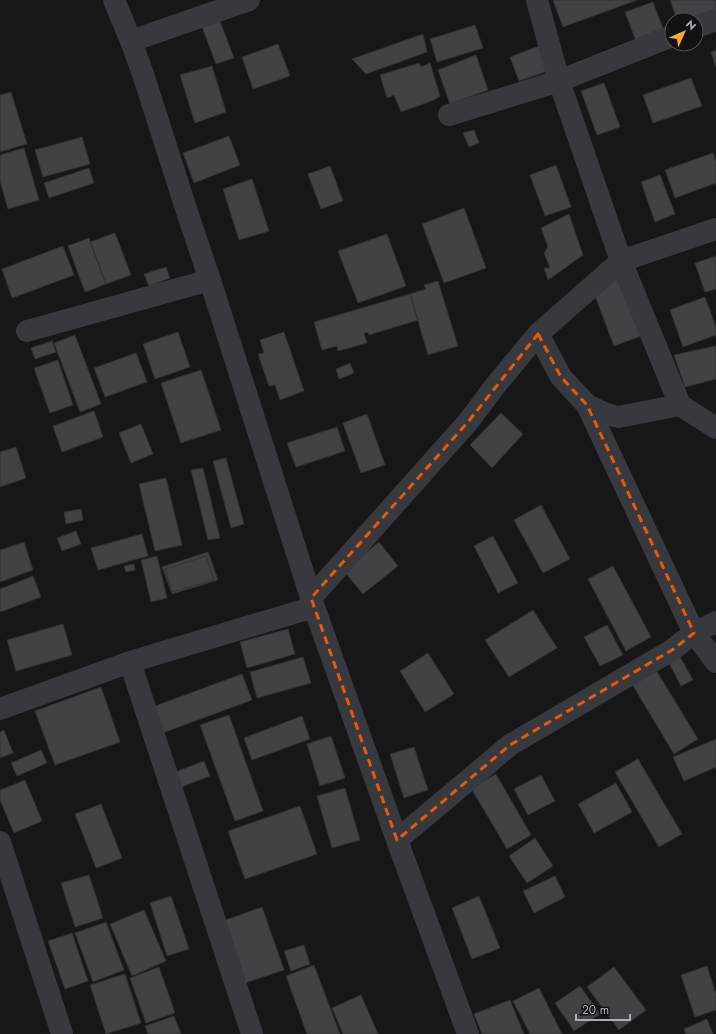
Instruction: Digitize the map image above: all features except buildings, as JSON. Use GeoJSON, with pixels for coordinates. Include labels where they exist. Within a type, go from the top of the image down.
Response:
{"type":"FeatureCollection","features":[{"type":"Feature","properties":{"kind":"street"},"geometry":{"type":"LineString","coordinates":[[114,0],[143,74],[313,602],[397,840],[468,1034]]}},
{"type":"Feature","properties":{"kind":"street"},"geometry":{"type":"LineString","coordinates":[[131,41],[249,0]]}},
{"type":"Feature","properties":{"kind":"street"},"geometry":{"type":"LineString","coordinates":[[537,0],[559,81],[622,261],[680,405],[716,428]]}},
{"type":"Feature","properties":{"kind":"street"},"geometry":{"type":"LineString","coordinates":[[704,24],[716,20]]}},
{"type":"Feature","properties":{"kind":"street"},"geometry":{"type":"LineString","coordinates":[[449,115],[559,81],[664,39]]}},
{"type":"Feature","properties":{"kind":"street"},"geometry":{"type":"LineString","coordinates":[[0,709],[130,662],[313,602],[468,422],[495,386],[538,334],[622,261],[716,229]]}},
{"type":"Feature","properties":{"kind":"street"},"geometry":{"type":"LineString","coordinates":[[27,330],[210,280]]}},
{"type":"Feature","properties":{"kind":"street"},"geometry":{"type":"LineString","coordinates":[[538,334],[561,377],[587,405],[694,633],[716,662]]}},
{"type":"Feature","properties":{"kind":"street"},"geometry":{"type":"LineString","coordinates":[[587,405],[604,413],[618,417],[680,405]]}},
{"type":"Feature","properties":{"kind":"street"},"geometry":{"type":"LineString","coordinates":[[397,840],[510,745],[672,650],[694,633],[716,622]]}},
{"type":"Feature","properties":{"kind":"street"},"geometry":{"type":"LineString","coordinates":[[130,662],[252,1034]]}},
{"type":"Feature","properties":{"kind":"street"},"geometry":{"type":"LineString","coordinates":[[0,842],[7,888],[62,1034]]}},
{"type":"Feature","properties":{"kind":"highlighted area"},"geometry":{"type":"Polygon","coordinates":[[[538,334],[561,377],[587,405],[694,633],[672,650],[510,745],[397,840],[311,598],[468,422],[538,334]]]}}]}
